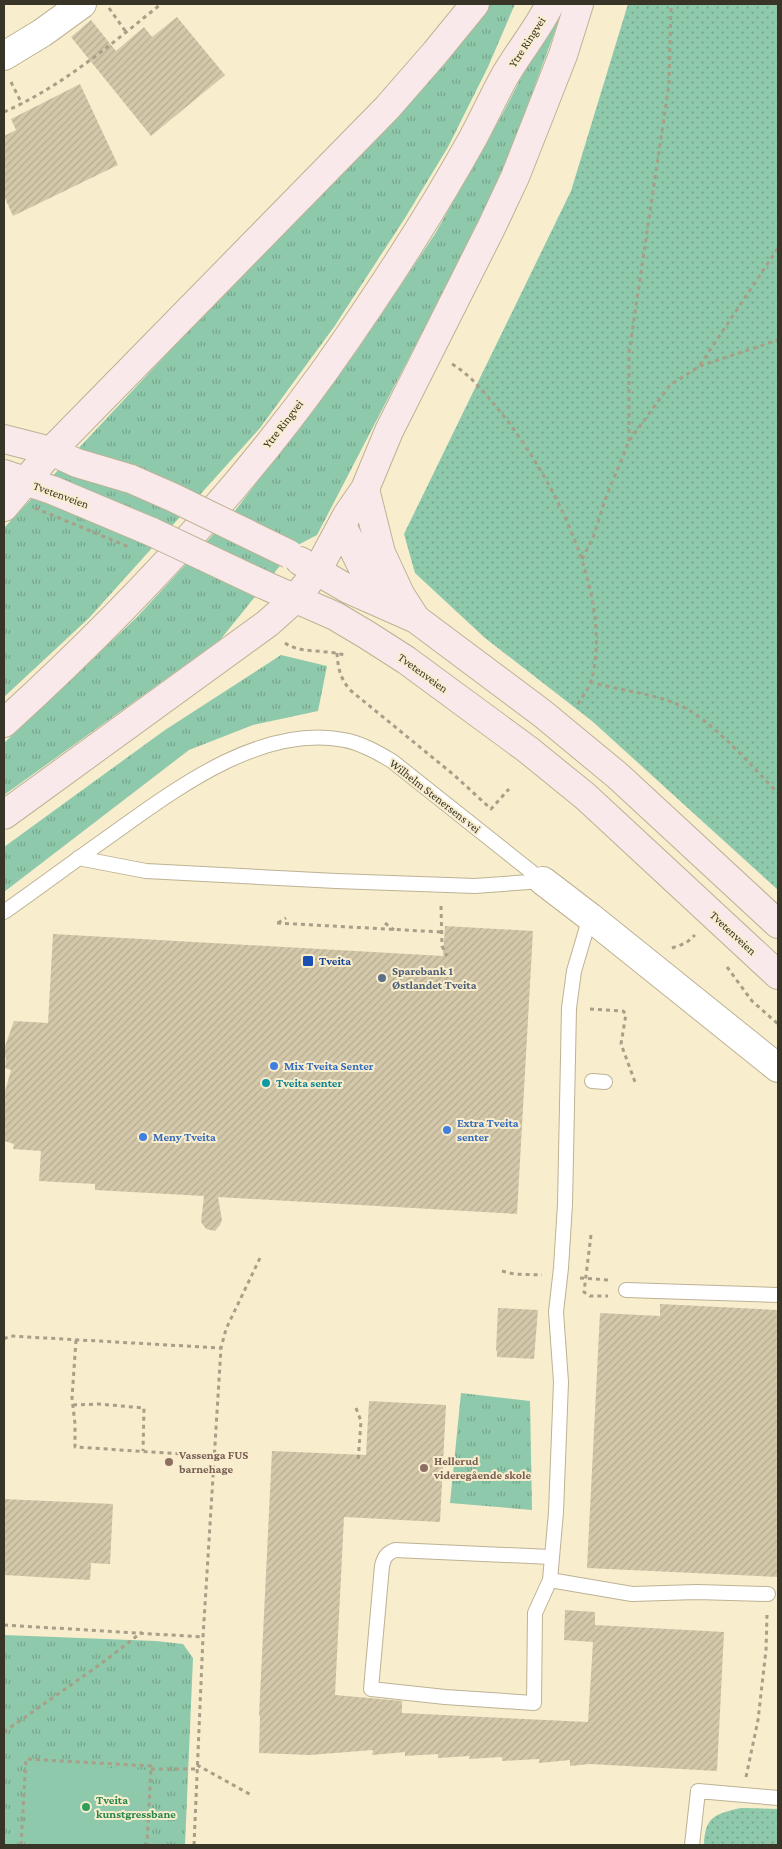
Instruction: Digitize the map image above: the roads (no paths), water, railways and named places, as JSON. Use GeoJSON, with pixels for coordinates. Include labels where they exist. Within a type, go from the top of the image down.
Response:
{"type":"FeatureCollection","features":[{"type":"Feature","properties":{"kind":"main road"},"geometry":{"type":"LineString","coordinates":[[4,508],[14,478],[51,451],[387,108],[474,4]]}},
{"type":"Feature","properties":{"kind":"main road","name":"Ytre Ringvei"},"geometry":{"type":"LineString","coordinates":[[503,79],[529,4]]}},
{"type":"Feature","properties":{"kind":"main road","name":"Ytre Ringvei"},"geometry":{"type":"LineString","coordinates":[[4,723],[85,646],[181,546],[241,476],[322,374],[413,239],[474,137],[503,79],[550,4]]}},
{"type":"Feature","properties":{"kind":"main road"},"geometry":{"type":"LineString","coordinates":[[4,815],[268,623],[296,598],[317,571],[342,525],[365,489],[389,431],[515,177],[563,56],[579,4]]}},
{"type":"Feature","properties":{"kind":"main road"},"geometry":{"type":"LineString","coordinates":[[4,439],[51,451],[77,463],[131,479],[289,554],[348,588],[416,619],[550,720],[618,776],[778,924]]}},
{"type":"Feature","properties":{"kind":"main road","name":"Tvetenveien"},"geometry":{"type":"LineString","coordinates":[[14,478],[52,490],[129,522],[335,616],[406,660],[528,749],[584,796],[778,975]]}},
{"type":"Feature","properties":{"kind":"main road"},"geometry":{"type":"LineString","coordinates":[[365,489],[380,553],[400,594],[416,619]]}},
{"type":"Feature","properties":{"kind":"main road"},"geometry":{"type":"LineString","coordinates":[[342,525],[365,573],[388,605]]}},
{"type":"Feature","properties":{"kind":"street"},"geometry":{"type":"LineString","coordinates":[[6,65],[42,33],[82,4]]}},
{"type":"Feature","properties":{"kind":"street","name":"Wilhelm Stenersens vei"},"geometry":{"type":"LineString","coordinates":[[543,881],[778,1068]]}},
{"type":"Feature","properties":{"kind":"lane","name":"Wilhelm Stenersens vei"},"geometry":{"type":"LineString","coordinates":[[4,912],[160,800],[231,759],[257,748],[287,740],[315,738],[343,739],[375,751],[392,761],[543,881]]}},
{"type":"Feature","properties":{"kind":"lane"},"geometry":{"type":"LineString","coordinates":[[78,858],[146,871],[336,882],[475,886],[543,881]]}},
{"type":"Feature","properties":{"kind":"lane"},"geometry":{"type":"LineString","coordinates":[[551,1557],[395,1550],[389,1552],[384,1558],[382,1566],[371,1689],[445,1697],[534,1703],[535,1613],[550,1580],[556,1512],[561,1382],[556,1312],[565,1204],[569,1008],[574,971],[590,917]]}},
{"type":"Feature","properties":{"kind":"lane"},"geometry":{"type":"LineString","coordinates":[[626,1290],[778,1295]]}},
{"type":"Feature","properties":{"kind":"lane"},"geometry":{"type":"LineString","coordinates":[[550,1580],[632,1594],[697,1592],[768,1594]]}},
{"type":"Feature","properties":{"kind":"lane"},"geometry":{"type":"LineString","coordinates":[[692,1845],[698,1790],[778,1798]]}},
{"type":"Feature","properties":{"kind":"place","name":"Tveita"},"geometry":{"type":"Point","coordinates":[308,961]}},
{"type":"Feature","properties":{"kind":"place","name":"Sparebank 1 Østlandet Tveita"},"geometry":{"type":"Point","coordinates":[382,978]}},
{"type":"Feature","properties":{"kind":"place","name":"Mix Tveita Senter"},"geometry":{"type":"Point","coordinates":[274,1066]}},
{"type":"Feature","properties":{"kind":"place","name":"Tveita senter"},"geometry":{"type":"Point","coordinates":[266,1083]}},
{"type":"Feature","properties":{"kind":"place","name":"Extra Tveita senter"},"geometry":{"type":"Point","coordinates":[447,1130]}},
{"type":"Feature","properties":{"kind":"place","name":"Meny Tveita"},"geometry":{"type":"Point","coordinates":[143,1137]}},
{"type":"Feature","properties":{"kind":"place","name":"Vassenga FUS barnehage"},"geometry":{"type":"Point","coordinates":[169,1462]}},
{"type":"Feature","properties":{"kind":"place","name":"Hellerud videregående skole"},"geometry":{"type":"Point","coordinates":[424,1468]}},
{"type":"Feature","properties":{"kind":"place","name":"Tveita kunstgressbane"},"geometry":{"type":"Point","coordinates":[86,1807]}}]}
